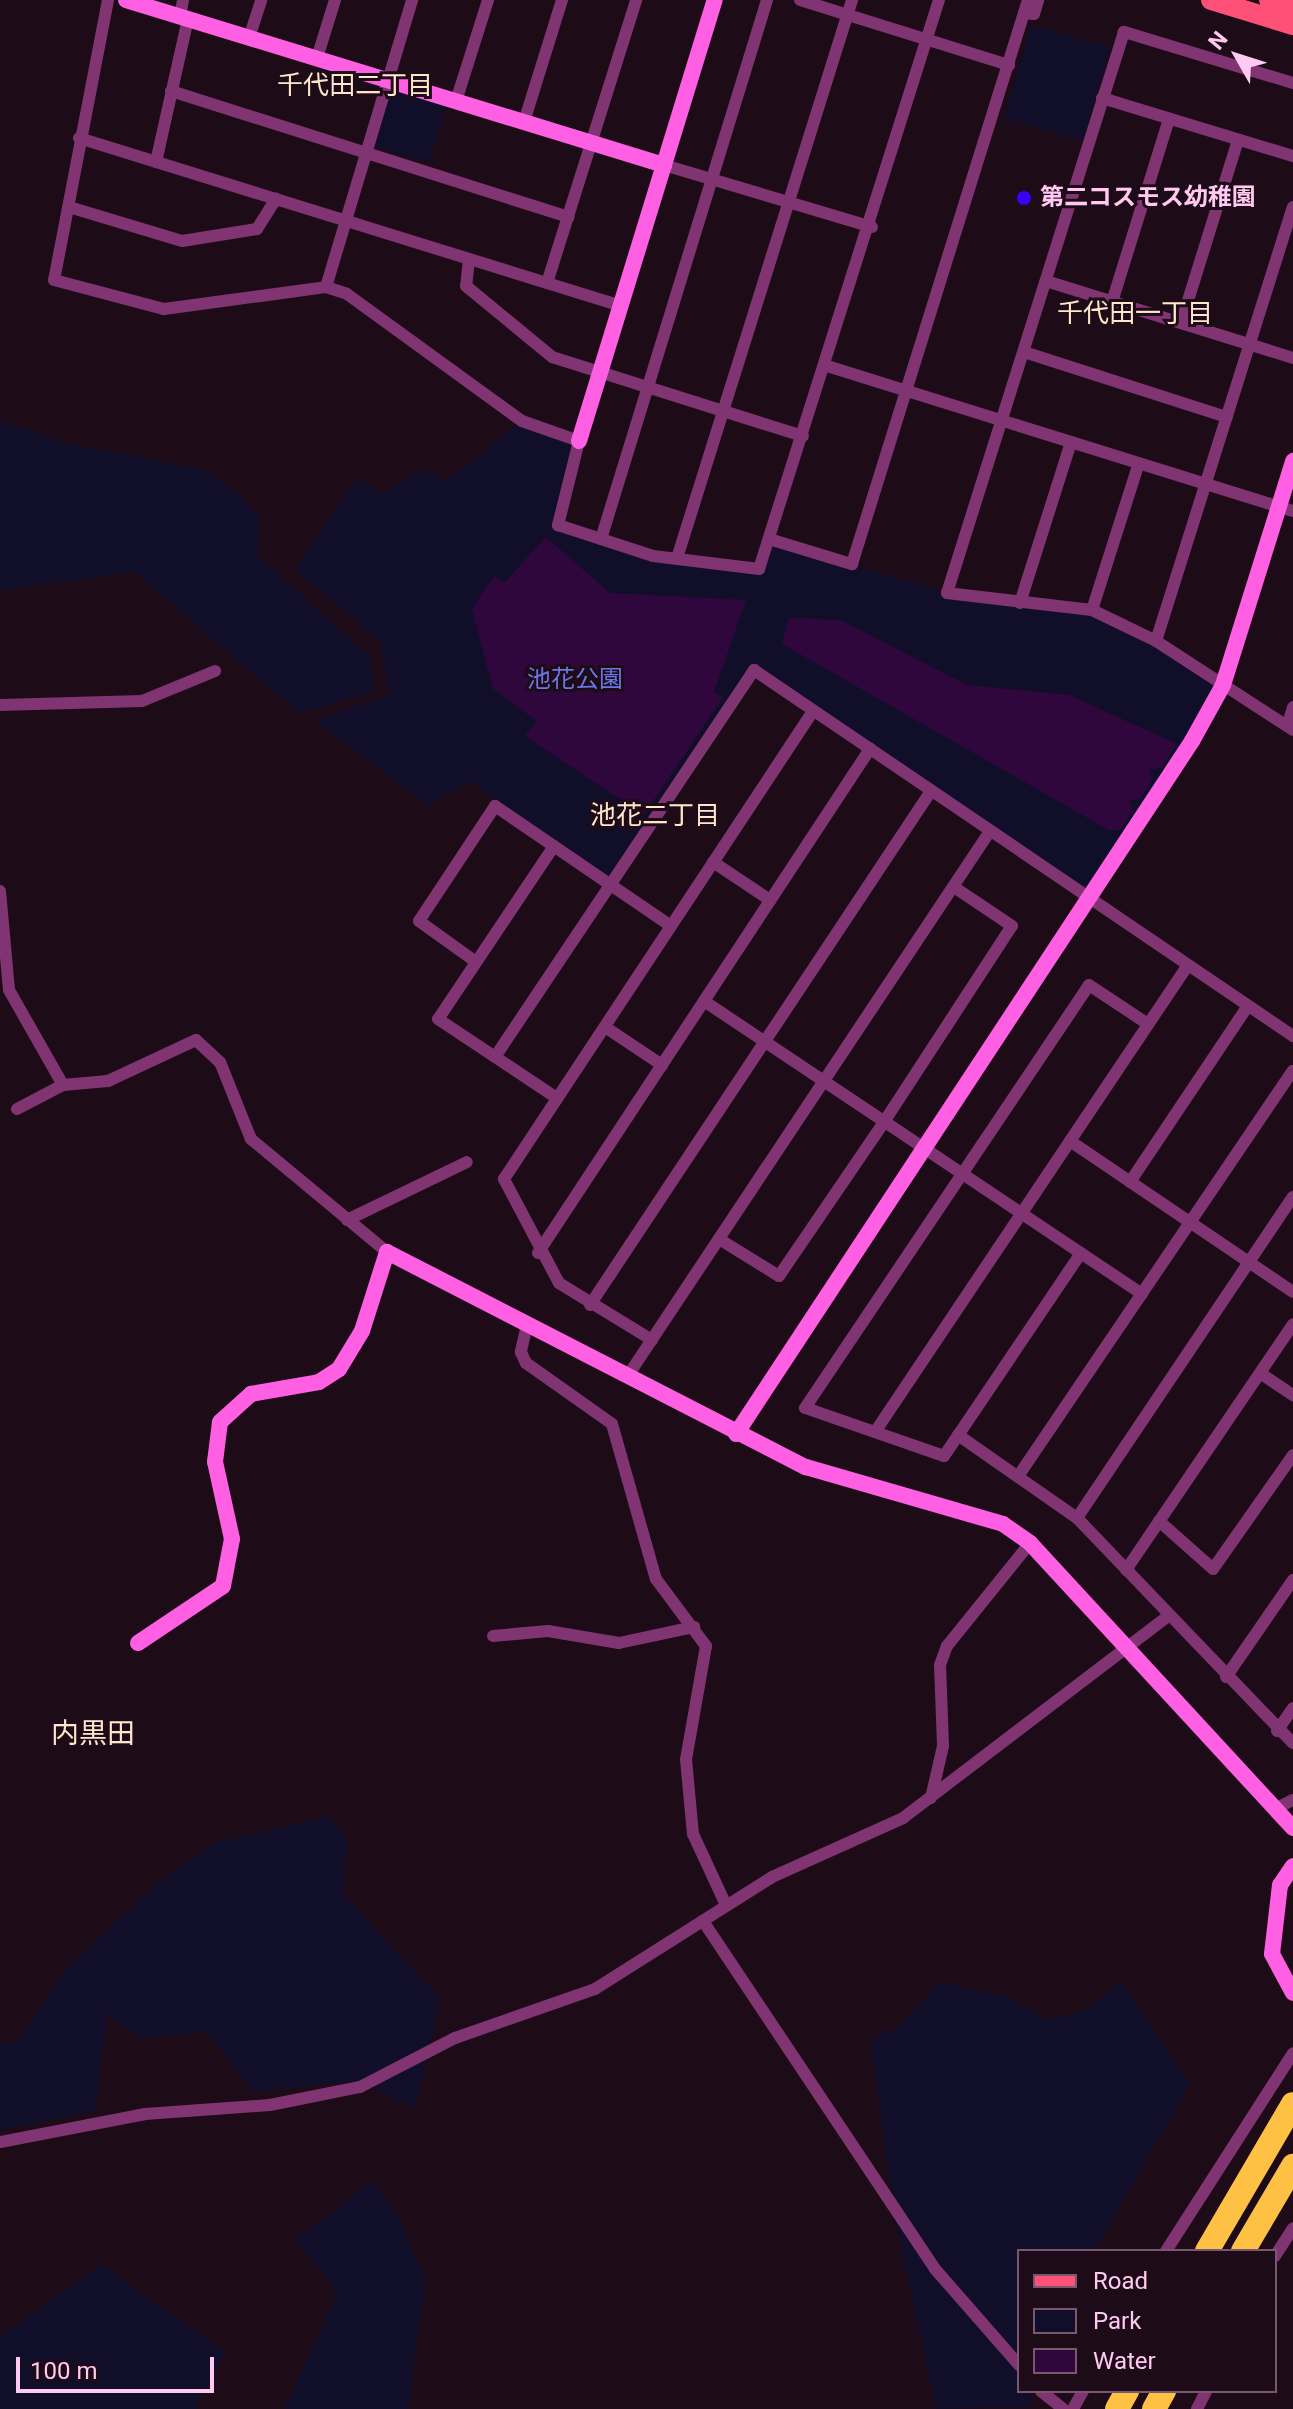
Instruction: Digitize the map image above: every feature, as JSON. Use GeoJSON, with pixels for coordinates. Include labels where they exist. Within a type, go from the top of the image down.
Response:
{"type":"FeatureCollection","features":[{"type":"Feature","properties":{"kind":"highway"},"geometry":{"type":"LineString","coordinates":[[1208,2249],[1293,2104]]}},
{"type":"Feature","properties":{"kind":"highway"},"geometry":{"type":"LineString","coordinates":[[1244,2249],[1293,2166]]}},
{"type":"Feature","properties":{"kind":"main road"},"geometry":{"type":"LineString","coordinates":[[1211,0],[1293,25]]}},
{"type":"Feature","properties":{"kind":"main road"},"geometry":{"type":"LineString","coordinates":[[1269,0],[1293,7]]}},
{"type":"Feature","properties":{"kind":"street"},"geometry":{"type":"LineString","coordinates":[[108,0],[54,280],[164,309],[326,287],[371,305],[522,421],[579,441]]}},
{"type":"Feature","properties":{"kind":"street"},"geometry":{"type":"LineString","coordinates":[[126,0],[184,12],[249,38],[872,227]]}},
{"type":"Feature","properties":{"kind":"street"},"geometry":{"type":"LineString","coordinates":[[249,38],[261,0]]}},
{"type":"Feature","properties":{"kind":"street"},"geometry":{"type":"LineString","coordinates":[[317,58],[335,0]]}},
{"type":"Feature","properties":{"kind":"street"},"geometry":{"type":"LineString","coordinates":[[326,287],[343,220],[412,0]]}},
{"type":"Feature","properties":{"kind":"street"},"geometry":{"type":"LineString","coordinates":[[456,101],[488,0]]}},
{"type":"Feature","properties":{"kind":"street"},"geometry":{"type":"LineString","coordinates":[[524,122],[562,0]]}},
{"type":"Feature","properties":{"kind":"street"},"geometry":{"type":"LineString","coordinates":[[547,283],[636,0]]}},
{"type":"Feature","properties":{"kind":"street"},"geometry":{"type":"LineString","coordinates":[[715,0],[579,441],[558,525],[653,556],[678,555],[759,569],[872,227],[939,0]]}},
{"type":"Feature","properties":{"kind":"street"},"geometry":{"type":"LineString","coordinates":[[601,539],[767,0]]}},
{"type":"Feature","properties":{"kind":"street"},"geometry":{"type":"LineString","coordinates":[[800,0],[1009,65]]}},
{"type":"Feature","properties":{"kind":"street"},"geometry":{"type":"LineString","coordinates":[[678,555],[852,0]]}},
{"type":"Feature","properties":{"kind":"street"},"geometry":{"type":"LineString","coordinates":[[769,539],[852,564],[1026,6],[1034,14],[1038,1]]}},
{"type":"Feature","properties":{"kind":"street"},"geometry":{"type":"LineString","coordinates":[[156,162],[184,12]]}},
{"type":"Feature","properties":{"kind":"street"},"geometry":{"type":"LineString","coordinates":[[1293,83],[1124,32],[947,593],[1092,610],[1156,641],[1290,728],[1293,707]]}},
{"type":"Feature","properties":{"kind":"street"},"geometry":{"type":"LineString","coordinates":[[171,91],[568,217]]}},
{"type":"Feature","properties":{"kind":"street"},"geometry":{"type":"LineString","coordinates":[[1102,98],[1293,156]]}},
{"type":"Feature","properties":{"kind":"street"},"geometry":{"type":"LineString","coordinates":[[1112,302],[1169,119]]}},
{"type":"Feature","properties":{"kind":"street"},"geometry":{"type":"LineString","coordinates":[[79,138],[621,306]]}},
{"type":"Feature","properties":{"kind":"street"},"geometry":{"type":"LineString","coordinates":[[1181,323],[1238,140]]}},
{"type":"Feature","properties":{"kind":"street"},"geometry":{"type":"LineString","coordinates":[[69,207],[182,241],[257,229],[276,199]]}},
{"type":"Feature","properties":{"kind":"street"},"geometry":{"type":"LineString","coordinates":[[1156,641],[1293,207]]}},
{"type":"Feature","properties":{"kind":"street"},"geometry":{"type":"LineString","coordinates":[[469,259],[466,286],[552,357],[803,436]]}},
{"type":"Feature","properties":{"kind":"street"},"geometry":{"type":"LineString","coordinates":[[1046,281],[1293,358]]}},
{"type":"Feature","properties":{"kind":"street"},"geometry":{"type":"LineString","coordinates":[[1024,352],[1227,417]]}},
{"type":"Feature","properties":{"kind":"street"},"geometry":{"type":"LineString","coordinates":[[827,366],[1286,509]]}},
{"type":"Feature","properties":{"kind":"street"},"geometry":{"type":"LineString","coordinates":[[1020,603],[1071,442]]}},
{"type":"Feature","properties":{"kind":"street"},"geometry":{"type":"LineString","coordinates":[[736,1434],[1192,741],[1223,685],[1286,509],[1293,461]]}},
{"type":"Feature","properties":{"kind":"street"},"geometry":{"type":"LineString","coordinates":[[1092,610],[1139,463]]}},
{"type":"Feature","properties":{"kind":"street"},"geometry":{"type":"LineString","coordinates":[[495,1057],[613,886],[754,670],[1293,1036]]}},
{"type":"Feature","properties":{"kind":"street"},"geometry":{"type":"LineString","coordinates":[[0,705],[142,701],[215,671]]}},
{"type":"Feature","properties":{"kind":"street"},"geometry":{"type":"LineString","coordinates":[[652,1340],[590,1305],[559,1283],[538,1253],[504,1179],[813,711]]}},
{"type":"Feature","properties":{"kind":"street"},"geometry":{"type":"LineString","coordinates":[[538,1253],[870,749]]}},
{"type":"Feature","properties":{"kind":"street"},"geometry":{"type":"LineString","coordinates":[[590,1305],[931,791]]}},
{"type":"Feature","properties":{"kind":"street"},"geometry":{"type":"LineString","coordinates":[[476,962],[419,921],[495,806],[671,926]]}},
{"type":"Feature","properties":{"kind":"street"},"geometry":{"type":"LineString","coordinates":[[627,1377],[990,831]]}},
{"type":"Feature","properties":{"kind":"street"},"geometry":{"type":"LineString","coordinates":[[554,846],[438,1019],[557,1098]]}},
{"type":"Feature","properties":{"kind":"street"},"geometry":{"type":"LineString","coordinates":[[713,862],[770,900]]}},
{"type":"Feature","properties":{"kind":"street"},"geometry":{"type":"LineString","coordinates":[[719,1239],[779,1276],[884,1122],[1012,926],[954,887]]}},
{"type":"Feature","properties":{"kind":"street"},"geometry":{"type":"LineString","coordinates":[[0,891],[9,990],[63,1085]]}},
{"type":"Feature","properties":{"kind":"street"},"geometry":{"type":"LineString","coordinates":[[875,1432],[1188,965]]}},
{"type":"Feature","properties":{"kind":"street"},"geometry":{"type":"LineString","coordinates":[[1081,1253],[944,1456],[805,1408],[1089,985],[1148,1024]]}},
{"type":"Feature","properties":{"kind":"street"},"geometry":{"type":"LineString","coordinates":[[704,1001],[1142,1294]]}},
{"type":"Feature","properties":{"kind":"street"},"geometry":{"type":"LineString","coordinates":[[1130,1182],[1248,1006]]}},
{"type":"Feature","properties":{"kind":"street"},"geometry":{"type":"LineString","coordinates":[[605,1027],[662,1065]]}},
{"type":"Feature","properties":{"kind":"street"},"geometry":{"type":"LineString","coordinates":[[17,1109],[63,1085],[108,1081],[196,1040],[220,1062],[251,1139],[387,1252],[736,1434],[806,1467],[1003,1524],[1030,1543],[1293,1828]]}},
{"type":"Feature","properties":{"kind":"street"},"geometry":{"type":"LineString","coordinates":[[1019,1475],[1293,1071]]}},
{"type":"Feature","properties":{"kind":"street"},"geometry":{"type":"LineString","coordinates":[[1070,1141],[1293,1292]]}},
{"type":"Feature","properties":{"kind":"street"},"geometry":{"type":"LineString","coordinates":[[347,1220],[467,1162]]}},
{"type":"Feature","properties":{"kind":"street"},"geometry":{"type":"LineString","coordinates":[[1077,1518],[1293,1197]]}},
{"type":"Feature","properties":{"kind":"street"},"geometry":{"type":"LineString","coordinates":[[138,1643],[223,1586],[232,1539],[215,1462],[220,1422],[251,1394],[319,1382],[339,1369],[362,1331],[387,1252]]}},
{"type":"Feature","properties":{"kind":"street"},"geometry":{"type":"LineString","coordinates":[[1126,1570],[1293,1324]]}},
{"type":"Feature","properties":{"kind":"street"},"geometry":{"type":"LineString","coordinates":[[527,1325],[521,1352],[526,1363],[612,1424],[640,1540],[656,1579],[694,1627],[708,1653],[686,1759],[693,1834],[726,1905]]}},
{"type":"Feature","properties":{"kind":"street"},"geometry":{"type":"LineString","coordinates":[[1260,1373],[1293,1395]]}},
{"type":"Feature","properties":{"kind":"street"},"geometry":{"type":"LineString","coordinates":[[958,1435],[1077,1518],[1277,1731],[1293,1743]]}},
{"type":"Feature","properties":{"kind":"street"},"geometry":{"type":"LineString","coordinates":[[1159,1521],[1213,1569],[1293,1455]]}},
{"type":"Feature","properties":{"kind":"street"},"geometry":{"type":"LineString","coordinates":[[931,1798],[943,1746],[947,1646],[1030,1543]]}},
{"type":"Feature","properties":{"kind":"street"},"geometry":{"type":"LineString","coordinates":[[1226,1677],[1293,1580]]}},
{"type":"Feature","properties":{"kind":"street"},"geometry":{"type":"LineString","coordinates":[[0,2142],[145,2114],[270,2105],[360,2087],[455,2038],[595,1989],[726,1905],[931,1798],[1129,1649],[1168,1616]]}},
{"type":"Feature","properties":{"kind":"street"},"geometry":{"type":"LineString","coordinates":[[493,1636],[548,1631],[619,1643],[694,1627]]}},
{"type":"Feature","properties":{"kind":"street"},"geometry":{"type":"LineString","coordinates":[[1277,1731],[1293,1708]]}},
{"type":"Feature","properties":{"kind":"street"},"geometry":{"type":"LineString","coordinates":[[1275,1809],[1293,1800]]}},
{"type":"Feature","properties":{"kind":"street"},"geometry":{"type":"LineString","coordinates":[[1293,1866],[1280,1885],[1272,1954],[1293,1993]]}},
{"type":"Feature","properties":{"kind":"street"},"geometry":{"type":"LineString","coordinates":[[703,1921],[935,2269],[1017,2363]]}},
{"type":"Feature","properties":{"kind":"street"},"geometry":{"type":"LineString","coordinates":[[1167,2249],[1293,2053]]}},
{"type":"Feature","properties":{"kind":"street"},"geometry":{"type":"LineString","coordinates":[[1277,2253],[1293,2228]]}},
{"type":"Feature","properties":{"kind":"street"},"geometry":{"type":"LineString","coordinates":[[1043,2393],[1063,2409]]}},
{"type":"Feature","properties":{"kind":"green space"},"geometry":{"type":"Polygon","coordinates":[[[1031,25],[1110,48],[1083,141],[1004,118],[1031,25]]]}},
{"type":"Feature","properties":{"kind":"green space"},"geometry":{"type":"Polygon","coordinates":[[[391,90],[446,106],[430,162],[375,147],[391,90]]]}},
{"type":"Feature","properties":{"kind":"green space"},"geometry":{"type":"Polygon","coordinates":[[[0,420],[74,445],[201,469],[234,490],[259,517],[257,555],[370,657],[376,690],[300,714],[135,572],[0,590],[0,420]]]}},
{"type":"Feature","properties":{"kind":"green space","name":"池花公園"},"geometry":{"type":"Polygon","coordinates":[[[522,421],[581,444],[560,517],[601,539],[653,556],[759,569],[769,539],[947,593],[1092,610],[1223,685],[1089,898],[754,671],[613,886],[470,781],[429,806],[314,720],[390,695],[380,641],[295,569],[357,478],[382,493],[427,468],[446,481],[522,421]]]}},
{"type":"Feature","properties":{"kind":"green space"},"geometry":{"type":"Polygon","coordinates":[[[329,1816],[348,1841],[342,1893],[441,1999],[415,2109],[359,2081],[254,2092],[206,2032],[140,2039],[107,2013],[95,2111],[0,2130],[0,2045],[18,2040],[65,1970],[154,1886],[213,1843],[329,1816]]]}},
{"type":"Feature","properties":{"kind":"green space"},"geometry":{"type":"Polygon","coordinates":[[[1121,1981],[1190,2084],[1095,2249],[1017,2249],[1017,2393],[1032,2393],[1029,2407],[936,2409],[895,2219],[870,2041],[900,2026],[939,1982],[1005,1996],[1049,2020],[1084,2011],[1121,1981]]]}},
{"type":"Feature","properties":{"kind":"green space"},"geometry":{"type":"Polygon","coordinates":[[[372,2182],[399,2217],[425,2282],[408,2409],[285,2409],[337,2292],[296,2239],[372,2182]]]}},
{"type":"Feature","properties":{"kind":"green space"},"geometry":{"type":"Polygon","coordinates":[[[101,2264],[225,2352],[195,2409],[0,2409],[0,2337],[101,2264]]]}},
{"type":"Feature","properties":{"kind":"water"},"geometry":{"type":"Polygon","coordinates":[[[546,537],[610,593],[746,600],[714,692],[723,697],[644,815],[525,736],[537,721],[493,689],[472,609],[494,576],[504,583],[546,537]]]}},
{"type":"Feature","properties":{"kind":"water"},"geometry":{"type":"Polygon","coordinates":[[[789,618],[840,620],[967,685],[1069,695],[1177,744],[1161,768],[1149,769],[1153,779],[1140,799],[1130,800],[1133,811],[1120,830],[1109,830],[782,644],[789,618]]]}},
{"type":"Feature","properties":{"kind":"place","name":"第二コスモス幼稚園"},"geometry":{"type":"Point","coordinates":[1024,198]}},
{"type":"Feature","properties":{"kind":"district","name":"千代田二丁目"},"geometry":{"type":"Point","coordinates":[355,86]}},
{"type":"Feature","properties":{"kind":"district","name":"千代田一丁目"},"geometry":{"type":"Point","coordinates":[1135,314]}},
{"type":"Feature","properties":{"kind":"district","name":"池花二丁目"},"geometry":{"type":"Point","coordinates":[655,816]}},
{"type":"Feature","properties":{"kind":"district","name":"内黒田"},"geometry":{"type":"Point","coordinates":[93,1734]}}]}
